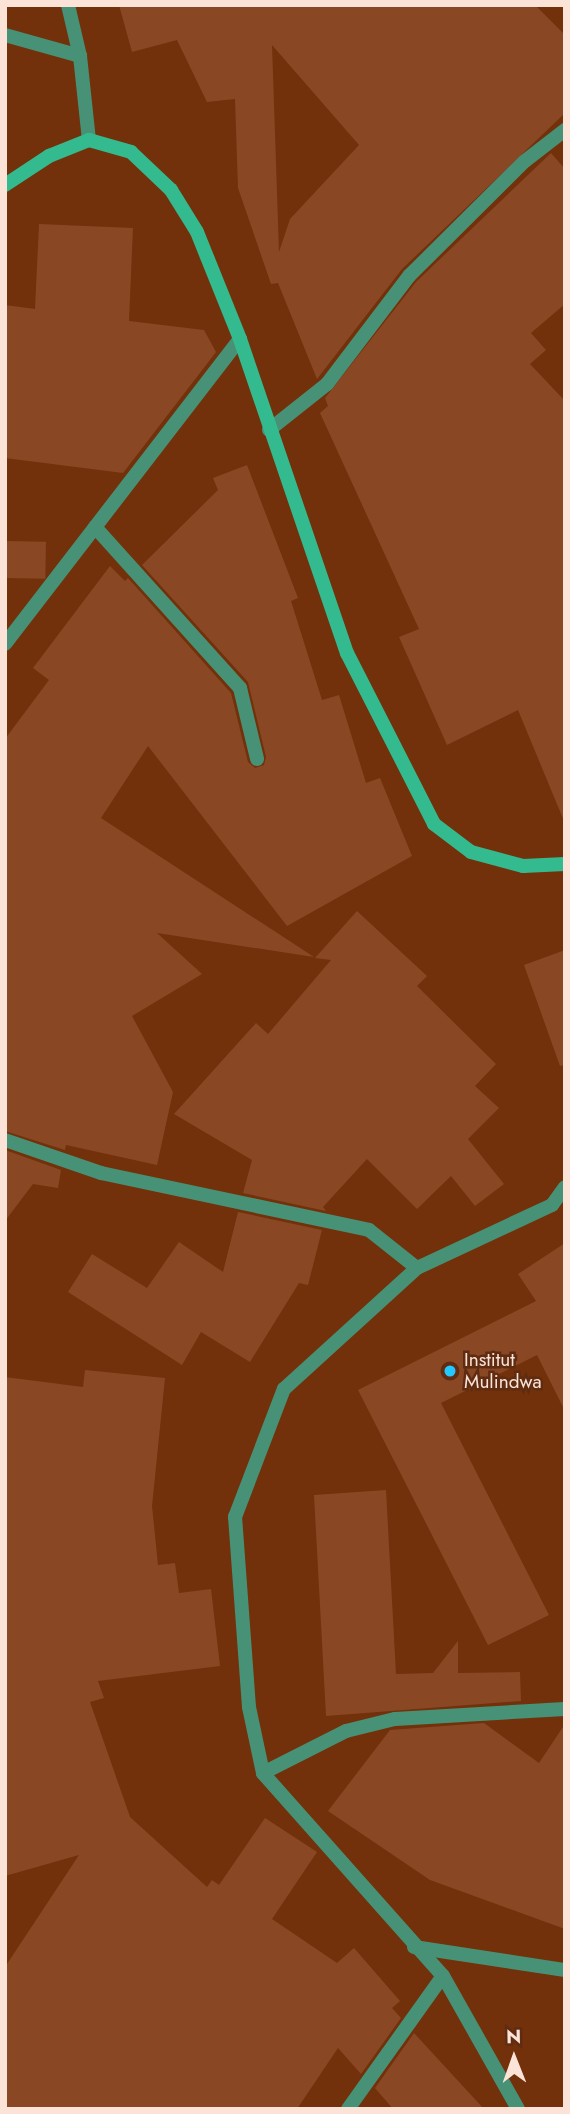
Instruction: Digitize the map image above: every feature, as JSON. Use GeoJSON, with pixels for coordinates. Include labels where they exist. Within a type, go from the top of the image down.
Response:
{"type":"FeatureCollection","features":[{"type":"Feature","properties":{"kind":"street"},"geometry":{"type":"LineString","coordinates":[[68,5],[80,56],[89,140]]}},
{"type":"Feature","properties":{"kind":"street"},"geometry":{"type":"LineString","coordinates":[[5,35],[80,56]]}},
{"type":"Feature","properties":{"kind":"street"},"geometry":{"type":"LineString","coordinates":[[269,430],[327,384],[409,276],[525,161],[565,130]]}},
{"type":"Feature","properties":{"kind":"street"},"geometry":{"type":"LineString","coordinates":[[5,185],[49,156],[89,140],[131,152],[171,190],[197,232],[240,339],[347,653],[434,824],[471,852],[523,866],[565,864]]}},
{"type":"Feature","properties":{"kind":"street"},"geometry":{"type":"LineString","coordinates":[[5,644],[240,339]]}},
{"type":"Feature","properties":{"kind":"street"},"geometry":{"type":"LineString","coordinates":[[95,527],[240,688],[257,759]]}},
{"type":"Feature","properties":{"kind":"street"},"geometry":{"type":"LineString","coordinates":[[5,1140],[101,1173],[369,1230],[417,1268]]}},
{"type":"Feature","properties":{"kind":"street"},"geometry":{"type":"LineString","coordinates":[[518,2109],[443,1976],[263,1773],[249,1707],[235,1517],[284,1389],[417,1268],[552,1205],[565,1187]]}},
{"type":"Feature","properties":{"kind":"street"},"geometry":{"type":"LineString","coordinates":[[263,1773],[346,1731],[395,1718],[565,1709]]}},
{"type":"Feature","properties":{"kind":"street"},"geometry":{"type":"LineString","coordinates":[[415,1947],[565,1970]]}},
{"type":"Feature","properties":{"kind":"street"},"geometry":{"type":"LineString","coordinates":[[348,2109],[443,1976]]}},
{"type":"Feature","properties":{"kind":"building"},"geometry":{"type":"Polygon","coordinates":[[[119,5],[535,5],[565,35],[565,113],[402,269],[317,379],[278,283],[271,284],[238,188],[235,99],[207,102],[177,40],[132,52],[119,5]],[[272,45],[279,252],[290,219],[359,145],[272,45]]]}},
{"type":"Feature","properties":{"kind":"building"},"geometry":{"type":"Polygon","coordinates":[[[551,153],[565,169],[565,304],[531,333],[546,350],[530,364],[565,401],[564,821],[518,710],[447,745],[399,637],[419,629],[320,413],[328,406],[325,398],[416,282],[551,153]]]}},
{"type":"Feature","properties":{"kind":"building"},"geometry":{"type":"Polygon","coordinates":[[[39,224],[133,228],[129,321],[204,330],[216,352],[123,473],[5,458],[5,305],[35,309],[39,224]]]}},
{"type":"Feature","properties":{"kind":"building"},"geometry":{"type":"Polygon","coordinates":[[[247,465],[298,598],[291,601],[322,700],[339,695],[366,783],[380,778],[412,856],[287,926],[148,746],[101,818],[314,957],[157,933],[202,974],[132,1016],[173,1092],[157,1165],[66,1145],[65,1150],[5,1131],[5,739],[49,680],[33,668],[110,566],[125,581],[128,578],[231,693],[248,762],[255,768],[264,765],[266,757],[248,682],[142,565],[218,490],[213,478],[247,465]]]}},
{"type":"Feature","properties":{"kind":"building"},"geometry":{"type":"Polygon","coordinates":[[[5,541],[46,542],[45,579],[5,578],[5,541]]]}},
{"type":"Feature","properties":{"kind":"building"},"geometry":{"type":"Polygon","coordinates":[[[357,911],[427,976],[417,986],[496,1064],[475,1086],[499,1108],[468,1139],[504,1184],[475,1206],[451,1176],[417,1209],[367,1159],[323,1207],[326,1211],[243,1193],[252,1160],[174,1114],[256,1023],[268,1034],[331,960],[315,958],[357,911]]]}},
{"type":"Feature","properties":{"kind":"building"},"geometry":{"type":"Polygon","coordinates":[[[565,950],[565,1065],[560,1066],[524,965],[565,950]]]}},
{"type":"Feature","properties":{"kind":"building"},"geometry":{"type":"Polygon","coordinates":[[[5,1150],[61,1170],[58,1188],[33,1184],[5,1221],[5,1150]]]}},
{"type":"Feature","properties":{"kind":"building"},"geometry":{"type":"Polygon","coordinates":[[[238,1212],[322,1230],[308,1285],[299,1283],[250,1362],[201,1332],[182,1365],[68,1292],[92,1254],[147,1288],[179,1242],[223,1272],[238,1212]]]}},
{"type":"Feature","properties":{"kind":"building"},"geometry":{"type":"Polygon","coordinates":[[[565,1243],[565,1411],[537,1355],[441,1403],[549,1615],[488,1645],[358,1390],[536,1301],[518,1274],[565,1243]]]}},
{"type":"Feature","properties":{"kind":"building"},"geometry":{"type":"Polygon","coordinates":[[[85,1370],[165,1378],[152,1506],[158,1565],[175,1563],[179,1593],[211,1589],[220,1666],[98,1681],[104,1698],[90,1702],[130,1817],[207,1887],[212,1880],[219,1885],[265,1818],[317,1852],[272,1919],[337,1963],[354,1948],[400,2001],[392,2008],[401,2018],[361,2074],[338,2048],[297,2109],[5,2109],[5,1967],[79,1855],[5,1876],[5,1377],[83,1387],[85,1370]]]}},
{"type":"Feature","properties":{"kind":"building"},"geometry":{"type":"Polygon","coordinates":[[[386,1490],[396,1674],[433,1673],[458,1641],[458,1673],[520,1672],[521,1701],[326,1716],[314,1495],[386,1490]]]}},
{"type":"Feature","properties":{"kind":"building"},"geometry":{"type":"Polygon","coordinates":[[[484,1723],[539,1763],[565,1724],[565,1929],[430,1880],[328,1811],[390,1730],[484,1723]]]}},
{"type":"Feature","properties":{"kind":"building"},"geometry":{"type":"Polygon","coordinates":[[[414,2033],[484,2109],[393,2109],[375,2088],[414,2033]]]}},
{"type":"Feature","properties":{"kind":"place","name":"Institut Mulindwa"},"geometry":{"type":"Point","coordinates":[450,1371]}}]}
